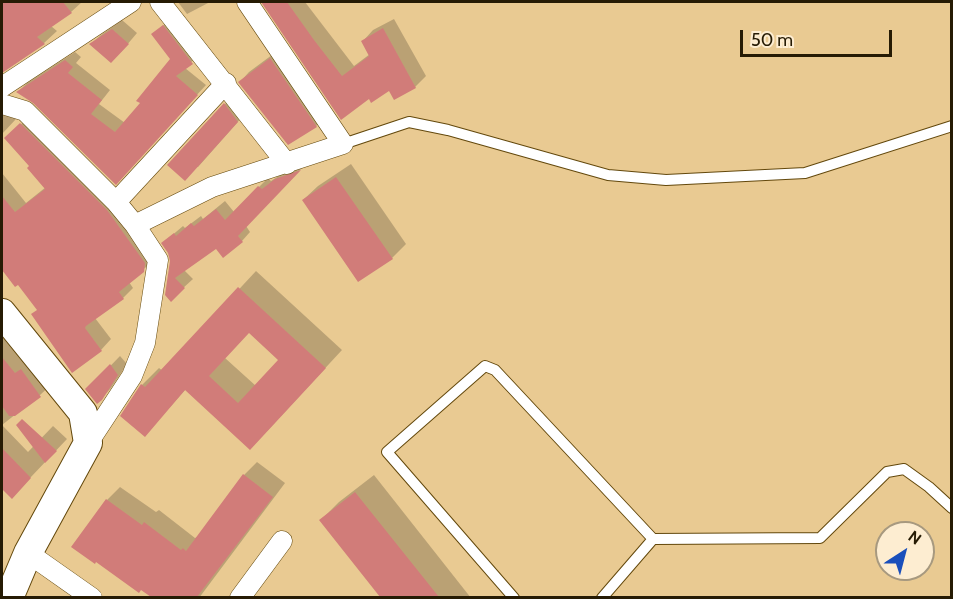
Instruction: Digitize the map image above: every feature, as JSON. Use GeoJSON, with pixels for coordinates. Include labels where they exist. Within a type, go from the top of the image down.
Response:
{"type":"FeatureCollection","features":[{"type":"Feature","properties":{"kind":"main road"},"geometry":{"type":"LineString","coordinates":[[2,313],[83,413],[88,443],[28,553],[9,597]]}},
{"type":"Feature","properties":{"kind":"street"},"geometry":{"type":"LineString","coordinates":[[2,87],[131,2]]}},
{"type":"Feature","properties":{"kind":"street"},"geometry":{"type":"LineString","coordinates":[[160,2],[226,83],[287,164]]}},
{"type":"Feature","properties":{"kind":"street"},"geometry":{"type":"LineString","coordinates":[[135,225],[212,187],[343,144],[247,2]]}},
{"type":"Feature","properties":{"kind":"street"},"geometry":{"type":"LineString","coordinates":[[116,202],[226,83]]}},
{"type":"Feature","properties":{"kind":"street"},"geometry":{"type":"LineString","coordinates":[[2,104],[25,111],[116,202],[135,225],[158,260],[145,343],[132,376],[88,443]]}},
{"type":"Feature","properties":{"kind":"street"},"geometry":{"type":"LineString","coordinates":[[240,597],[282,541]]}},
{"type":"Feature","properties":{"kind":"street"},"geometry":{"type":"LineString","coordinates":[[28,553],[92,597]]}},
{"type":"Feature","properties":{"kind":"lane"},"geometry":{"type":"LineString","coordinates":[[343,144],[409,122],[448,130],[608,175],[666,180],[805,173],[951,126]]}},
{"type":"Feature","properties":{"kind":"lane"},"geometry":{"type":"LineString","coordinates":[[514,597],[387,452],[485,366],[495,370],[653,539],[820,538],[887,472],[904,469],[929,487],[951,508]]}},
{"type":"Feature","properties":{"kind":"lane"},"geometry":{"type":"LineString","coordinates":[[602,597],[653,539]]}},
{"type":"Feature","properties":{"kind":"building"},"geometry":{"type":"Polygon","coordinates":[[[2,2],[63,2],[72,13],[37,37],[45,44],[2,73],[2,2]]]}},
{"type":"Feature","properties":{"kind":"building"},"geometry":{"type":"Polygon","coordinates":[[[261,2],[287,2],[342,76],[369,56],[361,41],[383,28],[416,88],[394,100],[389,91],[371,103],[369,99],[341,120],[261,2]]]}},
{"type":"Feature","properties":{"kind":"building"},"geometry":{"type":"Polygon","coordinates":[[[163,25],[193,64],[176,76],[198,95],[116,185],[33,103],[16,92],[65,60],[73,67],[68,73],[102,100],[91,114],[115,132],[140,103],[136,101],[170,59],[151,34],[163,25]]]}},
{"type":"Feature","properties":{"kind":"building"},"geometry":{"type":"Polygon","coordinates":[[[112,29],[129,44],[111,63],[89,44],[112,29]]]}},
{"type":"Feature","properties":{"kind":"building"},"geometry":{"type":"Polygon","coordinates":[[[270,58],[317,127],[288,145],[238,82],[270,58]]]}},
{"type":"Feature","properties":{"kind":"building"},"geometry":{"type":"Polygon","coordinates":[[[224,103],[238,122],[185,181],[167,165],[224,103]]]}},
{"type":"Feature","properties":{"kind":"building"},"geometry":{"type":"Polygon","coordinates":[[[20,123],[107,210],[145,263],[144,272],[119,292],[124,299],[86,326],[85,328],[102,351],[72,373],[31,314],[37,310],[18,285],[15,287],[2,270],[2,196],[15,212],[45,189],[27,168],[29,166],[4,138],[20,123]]]}},
{"type":"Feature","properties":{"kind":"building"},"geometry":{"type":"Polygon","coordinates":[[[301,170],[238,236],[243,242],[223,258],[216,249],[175,278],[185,288],[171,302],[165,295],[170,261],[161,243],[174,233],[176,236],[191,223],[194,226],[216,209],[225,220],[258,186],[262,189],[275,179],[301,170]]]}},
{"type":"Feature","properties":{"kind":"building"},"geometry":{"type":"Polygon","coordinates":[[[336,177],[393,259],[358,282],[302,200],[336,177]]]}},
{"type":"Feature","properties":{"kind":"building"},"geometry":{"type":"Polygon","coordinates":[[[238,287],[326,368],[250,450],[185,390],[145,437],[120,416],[141,384],[145,387],[238,287]],[[249,333],[209,376],[238,403],[278,360],[249,333]]]}},
{"type":"Feature","properties":{"kind":"building"},"geometry":{"type":"Polygon","coordinates":[[[2,357],[15,373],[21,369],[41,397],[15,416],[9,416],[2,406],[2,357]]]}},
{"type":"Feature","properties":{"kind":"building"},"geometry":{"type":"Polygon","coordinates":[[[110,364],[118,375],[97,404],[85,389],[110,364]]]}},
{"type":"Feature","properties":{"kind":"building"},"geometry":{"type":"Polygon","coordinates":[[[22,419],[57,451],[45,463],[16,425],[22,419]]]}},
{"type":"Feature","properties":{"kind":"building"},"geometry":{"type":"Polygon","coordinates":[[[2,448],[31,478],[12,499],[2,489],[2,448]]]}},
{"type":"Feature","properties":{"kind":"building"},"geometry":{"type":"Polygon","coordinates":[[[243,474],[273,497],[197,597],[151,597],[141,590],[139,593],[71,547],[106,499],[142,525],[144,522],[181,550],[183,548],[186,551],[243,474]]]}},
{"type":"Feature","properties":{"kind":"building"},"geometry":{"type":"Polygon","coordinates":[[[355,492],[439,597],[380,597],[319,520],[355,492]]]}}]}
